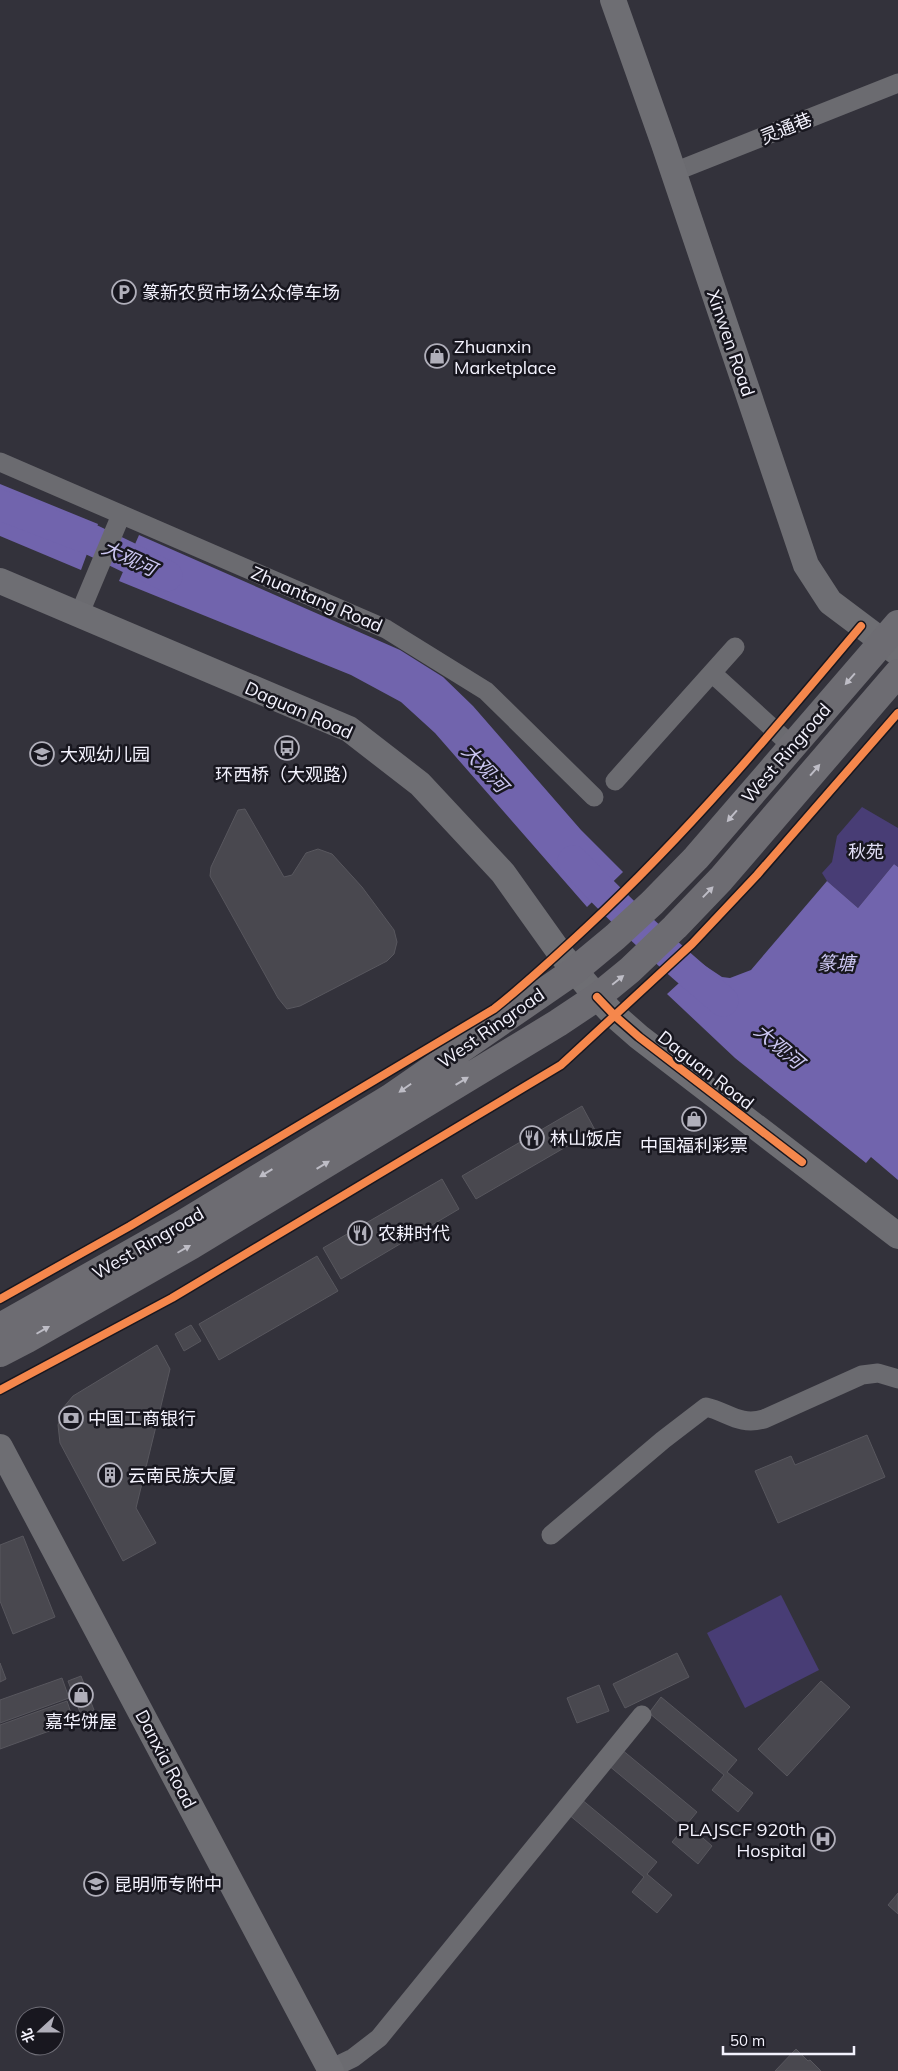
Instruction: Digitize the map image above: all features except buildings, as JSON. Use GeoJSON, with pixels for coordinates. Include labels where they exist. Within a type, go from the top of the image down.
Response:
{"type":"FeatureCollection","features":[{"type":"Feature","properties":{"kind":"main road","name":"West Ringroad"},"geometry":{"type":"LineString","coordinates":[[0,1327],[180,1224],[390,1098],[574,970],[615,937],[696,858],[792,746],[892,640]]}},
{"type":"Feature","properties":{"kind":"main road","name":"West Ringroad"},"geometry":{"type":"LineString","coordinates":[[0,1352],[27,1339],[192,1245],[558,1023],[597,997],[675,928],[721,879],[898,673]]}},
{"type":"Feature","properties":{"kind":"street","name":"Xinwen Road"},"geometry":{"type":"LineString","coordinates":[[613,0],[674,172],[806,565],[830,602],[892,640]]}},
{"type":"Feature","properties":{"kind":"street","name":"灵通巷"},"geometry":{"type":"LineString","coordinates":[[674,172],[898,83]]}},
{"type":"Feature","properties":{"kind":"street","name":"Zhuantang Road"},"geometry":{"type":"LineString","coordinates":[[0,462],[386,629],[486,691],[594,797]]}},
{"type":"Feature","properties":{"kind":"street"},"geometry":{"type":"LineString","coordinates":[[80,615],[121,515]]}},
{"type":"Feature","properties":{"kind":"street","name":"Daguan Road"},"geometry":{"type":"LineString","coordinates":[[0,581],[349,729],[426,791],[503,873],[574,970],[615,1016],[639,1037],[898,1236]]}},
{"type":"Feature","properties":{"kind":"street"},"geometry":{"type":"LineString","coordinates":[[615,781],[735,647]]}},
{"type":"Feature","properties":{"kind":"street"},"geometry":{"type":"LineString","coordinates":[[712,673],[792,746]]}},
{"type":"Feature","properties":{"kind":"street"},"geometry":{"type":"LineString","coordinates":[[551,1535],[706,1406],[742,1422],[754,1422],[862,1375],[878,1373],[898,1379]]}},
{"type":"Feature","properties":{"kind":"street","name":"Danxia Road"},"geometry":{"type":"LineString","coordinates":[[0,1447],[330,2070]]}},
{"type":"Feature","properties":{"kind":"street"},"geometry":{"type":"LineString","coordinates":[[330,2070],[353,2058],[379,2038],[642,1715]]}},
{"type":"Feature","properties":{"kind":"green space","name":"秋苑"},"geometry":{"type":"Polygon","coordinates":[[[862,807],[898,828],[898,867],[894,864],[858,908],[827,881],[822,873],[832,862],[837,836],[862,807]]]}},
{"type":"Feature","properties":{"kind":"green space"},"geometry":{"type":"Polygon","coordinates":[[[781,1595],[819,1670],[745,1708],[707,1633],[781,1595]]]}},
{"type":"Feature","properties":{"kind":"water"},"geometry":{"type":"Polygon","coordinates":[[[0,484],[98,524],[81,570],[0,536],[0,484]]]}},
{"type":"Feature","properties":{"kind":"water"},"geometry":{"type":"Polygon","coordinates":[[[139,535],[400,650],[443,677],[473,706],[581,830],[623,872],[587,907],[435,733],[401,702],[351,675],[119,581],[139,535]]]}},
{"type":"Feature","properties":{"kind":"water","name":"篆塘"},"geometry":{"type":"Polygon","coordinates":[[[894,864],[898,867],[898,1180],[871,1157],[866,1163],[735,1058],[667,994],[701,963],[722,977],[730,978],[751,970],[827,881],[858,908],[894,864]]]}},
{"type":"Feature","properties":{"kind":"waterway","name":"大观河"},"geometry":{"type":"LineString","coordinates":[[0,505],[92,540],[167,576]]}},
{"type":"Feature","properties":{"kind":"waterway","name":"大观河"},"geometry":{"type":"LineString","coordinates":[[573,861],[646,933],[723,1001]]}},
{"type":"Feature","properties":{"kind":"cycle path"},"geometry":{"type":"LineString","coordinates":[[0,1299],[130,1226],[494,1009],[565,948],[660,855],[729,780],[861,626]]}},
{"type":"Feature","properties":{"kind":"cycle path"},"geometry":{"type":"LineString","coordinates":[[0,1390],[172,1298],[561,1065],[692,944],[757,875],[898,713]]}},
{"type":"Feature","properties":{"kind":"cycle path"},"geometry":{"type":"LineString","coordinates":[[597,997],[639,1037],[802,1162]]}},
{"type":"Feature","properties":{"kind":"place","name":"篆新农贸市场公众停车场"},"geometry":{"type":"Point","coordinates":[124,292]}},
{"type":"Feature","properties":{"kind":"place","name":"Zhuanxin Marketplace"},"geometry":{"type":"Point","coordinates":[437,356]}},
{"type":"Feature","properties":{"kind":"place","name":"环西桥（大观路）"},"geometry":{"type":"Point","coordinates":[287,748]}},
{"type":"Feature","properties":{"kind":"place","name":"大观幼儿园"},"geometry":{"type":"Point","coordinates":[42,754]}},
{"type":"Feature","properties":{"kind":"place","name":"中国福利彩票"},"geometry":{"type":"Point","coordinates":[694,1119]}},
{"type":"Feature","properties":{"kind":"place","name":"林山饭店"},"geometry":{"type":"Point","coordinates":[532,1138]}},
{"type":"Feature","properties":{"kind":"place","name":"农耕时代"},"geometry":{"type":"Point","coordinates":[360,1233]}},
{"type":"Feature","properties":{"kind":"place","name":"中国工商银行"},"geometry":{"type":"Point","coordinates":[71,1418]}},
{"type":"Feature","properties":{"kind":"place","name":"云南民族大厦"},"geometry":{"type":"Point","coordinates":[110,1475]}},
{"type":"Feature","properties":{"kind":"place","name":"嘉华饼屋"},"geometry":{"type":"Point","coordinates":[81,1695]}},
{"type":"Feature","properties":{"kind":"place","name":"PLAJSCF 920th Hospital"},"geometry":{"type":"Point","coordinates":[823,1839]}},
{"type":"Feature","properties":{"kind":"place","name":"昆明师专附中"},"geometry":{"type":"Point","coordinates":[96,1884]}}]}
